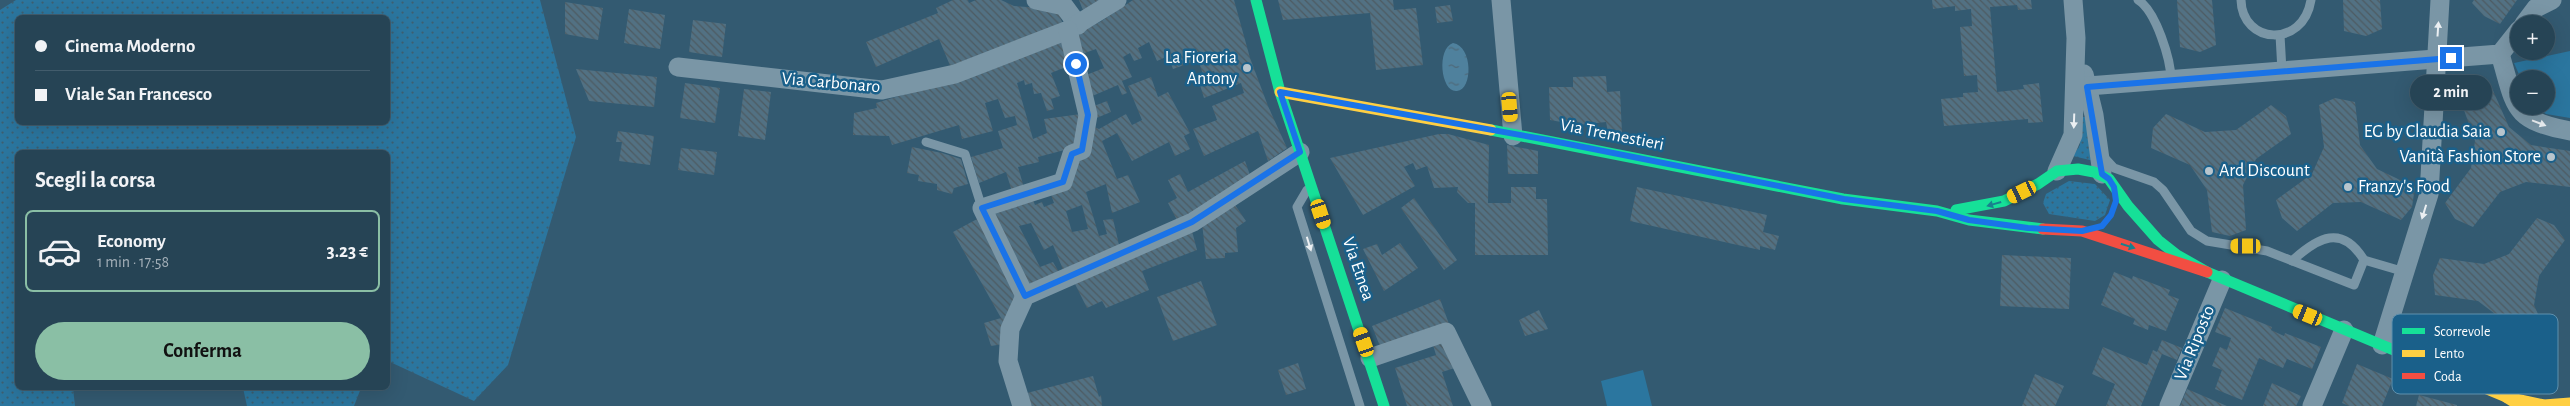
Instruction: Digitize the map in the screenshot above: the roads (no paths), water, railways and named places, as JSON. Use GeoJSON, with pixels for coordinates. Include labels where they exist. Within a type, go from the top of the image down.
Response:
{"type":"FeatureCollection","features":[{"type":"Feature","properties":{"kind":"main road","name":"Via Etnea"},"geometry":{"type":"LineString","coordinates":[[1256,0],[1280,92],[1310,183],[1326,263],[1370,358],[1384,406]]}},
{"type":"Feature","properties":{"kind":"main road","name":"Via Tremestieri"},"geometry":{"type":"LineString","coordinates":[[1280,92],[1513,136],[1548,140],[1844,199],[1937,211]]}},
{"type":"Feature","properties":{"kind":"main road"},"geometry":{"type":"LineString","coordinates":[[1937,211],[1984,206],[2004,201],[2038,184],[2057,171],[2078,169],[2110,176],[2158,240],[2177,255],[2215,276]]}},
{"type":"Feature","properties":{"kind":"main road"},"geometry":{"type":"LineString","coordinates":[[2110,176],[2114,208]]}},
{"type":"Feature","properties":{"kind":"main road"},"geometry":{"type":"LineString","coordinates":[[2030,203],[2031,193],[2038,184]]}},
{"type":"Feature","properties":{"kind":"main road"},"geometry":{"type":"LineString","coordinates":[[1937,211],[1969,220],[2028,228],[2062,228],[2082,231],[2215,276],[2392,350]]}},
{"type":"Feature","properties":{"kind":"main road"},"geometry":{"type":"LineString","coordinates":[[2038,219],[2062,228]]}},
{"type":"Feature","properties":{"kind":"main road"},"geometry":{"type":"LineString","coordinates":[[2082,231],[2102,226]]}},
{"type":"Feature","properties":{"kind":"main road"},"geometry":{"type":"LineString","coordinates":[[2496,398],[2544,405],[2570,402]]}},
{"type":"Feature","properties":{"kind":"main road"},"geometry":{"type":"LineString","coordinates":[[2496,398],[2520,406]]}},
{"type":"Feature","properties":{"kind":"street"},"geometry":{"type":"LineString","coordinates":[[1025,296],[982,208],[1063,182],[1072,154],[1082,150],[1088,115],[1073,27],[1064,6],[1036,0]]}},
{"type":"Feature","properties":{"kind":"street","name":"Via Carbonaro"},"geometry":{"type":"LineString","coordinates":[[678,67],[882,90],[955,74],[1073,27],[1117,0]]}},
{"type":"Feature","properties":{"kind":"street"},"geometry":{"type":"LineString","coordinates":[[1501,0],[1513,136]]}},
{"type":"Feature","properties":{"kind":"street"},"geometry":{"type":"LineString","coordinates":[[2073,0],[2081,87],[2099,151],[2110,176]]}},
{"type":"Feature","properties":{"kind":"street"},"geometry":{"type":"LineString","coordinates":[[2382,345],[2429,194],[2435,59],[2440,0]]}},
{"type":"Feature","properties":{"kind":"street"},"geometry":{"type":"LineString","coordinates":[[2531,15],[2536,8],[2552,0]]}},
{"type":"Feature","properties":{"kind":"street"},"geometry":{"type":"LineString","coordinates":[[2081,87],[2491,55],[2510,38]]}},
{"type":"Feature","properties":{"kind":"street"},"geometry":{"type":"LineString","coordinates":[[2491,55],[2522,114],[2548,126],[2570,130]]}},
{"type":"Feature","properties":{"kind":"street"},"geometry":{"type":"LineString","coordinates":[[2057,171],[2073,135],[2081,87]]}},
{"type":"Feature","properties":{"kind":"street"},"geometry":{"type":"LineString","coordinates":[[1022,406],[1008,361],[1010,329],[1025,296],[1192,222],[1300,152]]}},
{"type":"Feature","properties":{"kind":"street","name":"Via Riposto"},"geometry":{"type":"LineString","coordinates":[[2169,406],[2215,276]]}},
{"type":"Feature","properties":{"kind":"street"},"geometry":{"type":"LineString","coordinates":[[2312,406],[2344,330]]}},
{"type":"Feature","properties":{"kind":"street"},"geometry":{"type":"LineString","coordinates":[[1370,358],[1446,332],[1482,406]]}},
{"type":"Feature","properties":{"kind":"lane"},"geometry":{"type":"LineString","coordinates":[[2138,0],[2161,33],[2171,66],[2171,80]]}},
{"type":"Feature","properties":{"kind":"lane"},"geometry":{"type":"LineString","coordinates":[[2241,0],[2246,19],[2255,28],[2266,34],[2280,35],[2292,31],[2302,24],[2309,12],[2311,0]]}},
{"type":"Feature","properties":{"kind":"lane"},"geometry":{"type":"LineString","coordinates":[[2280,35],[2282,71]]}},
{"type":"Feature","properties":{"kind":"lane"},"geometry":{"type":"LineString","coordinates":[[926,142],[965,154],[982,208]]}},
{"type":"Feature","properties":{"kind":"lane"},"geometry":{"type":"LineString","coordinates":[[2110,176],[2154,182],[2163,190],[2191,231],[2207,241],[2226,246],[2246,246],[2292,261],[2354,285],[2364,260]]}},
{"type":"Feature","properties":{"kind":"lane"},"geometry":{"type":"LineString","coordinates":[[1310,183],[1297,207],[1326,263],[1360,406]]}},
{"type":"Feature","properties":{"kind":"lane"},"geometry":{"type":"LineString","coordinates":[[2292,261],[2310,243],[2325,238],[2341,239],[2354,244],[2364,260],[2405,272]]}},
{"type":"Feature","properties":{"kind":"water"},"geometry":{"type":"Polygon","coordinates":[[[1453,43],[1460,46],[1464,52],[1469,68],[1466,84],[1457,91],[1452,90],[1447,85],[1443,70],[1444,53],[1453,43]]]}},
{"type":"Feature","properties":{"kind":"place","name":"La Fioreria Antony"},"geometry":{"type":"Point","coordinates":[1247,68]}},
{"type":"Feature","properties":{"kind":"place","name":"EG by Claudia Saia"},"geometry":{"type":"Point","coordinates":[2501,132]}},
{"type":"Feature","properties":{"kind":"place","name":"Vanità Fashion Store"},"geometry":{"type":"Point","coordinates":[2551,157]}},
{"type":"Feature","properties":{"kind":"place","name":"Ard Discount"},"geometry":{"type":"Point","coordinates":[2209,171]}},
{"type":"Feature","properties":{"kind":"place","name":"Franzy's Food"},"geometry":{"type":"Point","coordinates":[2348,187]}}]}
